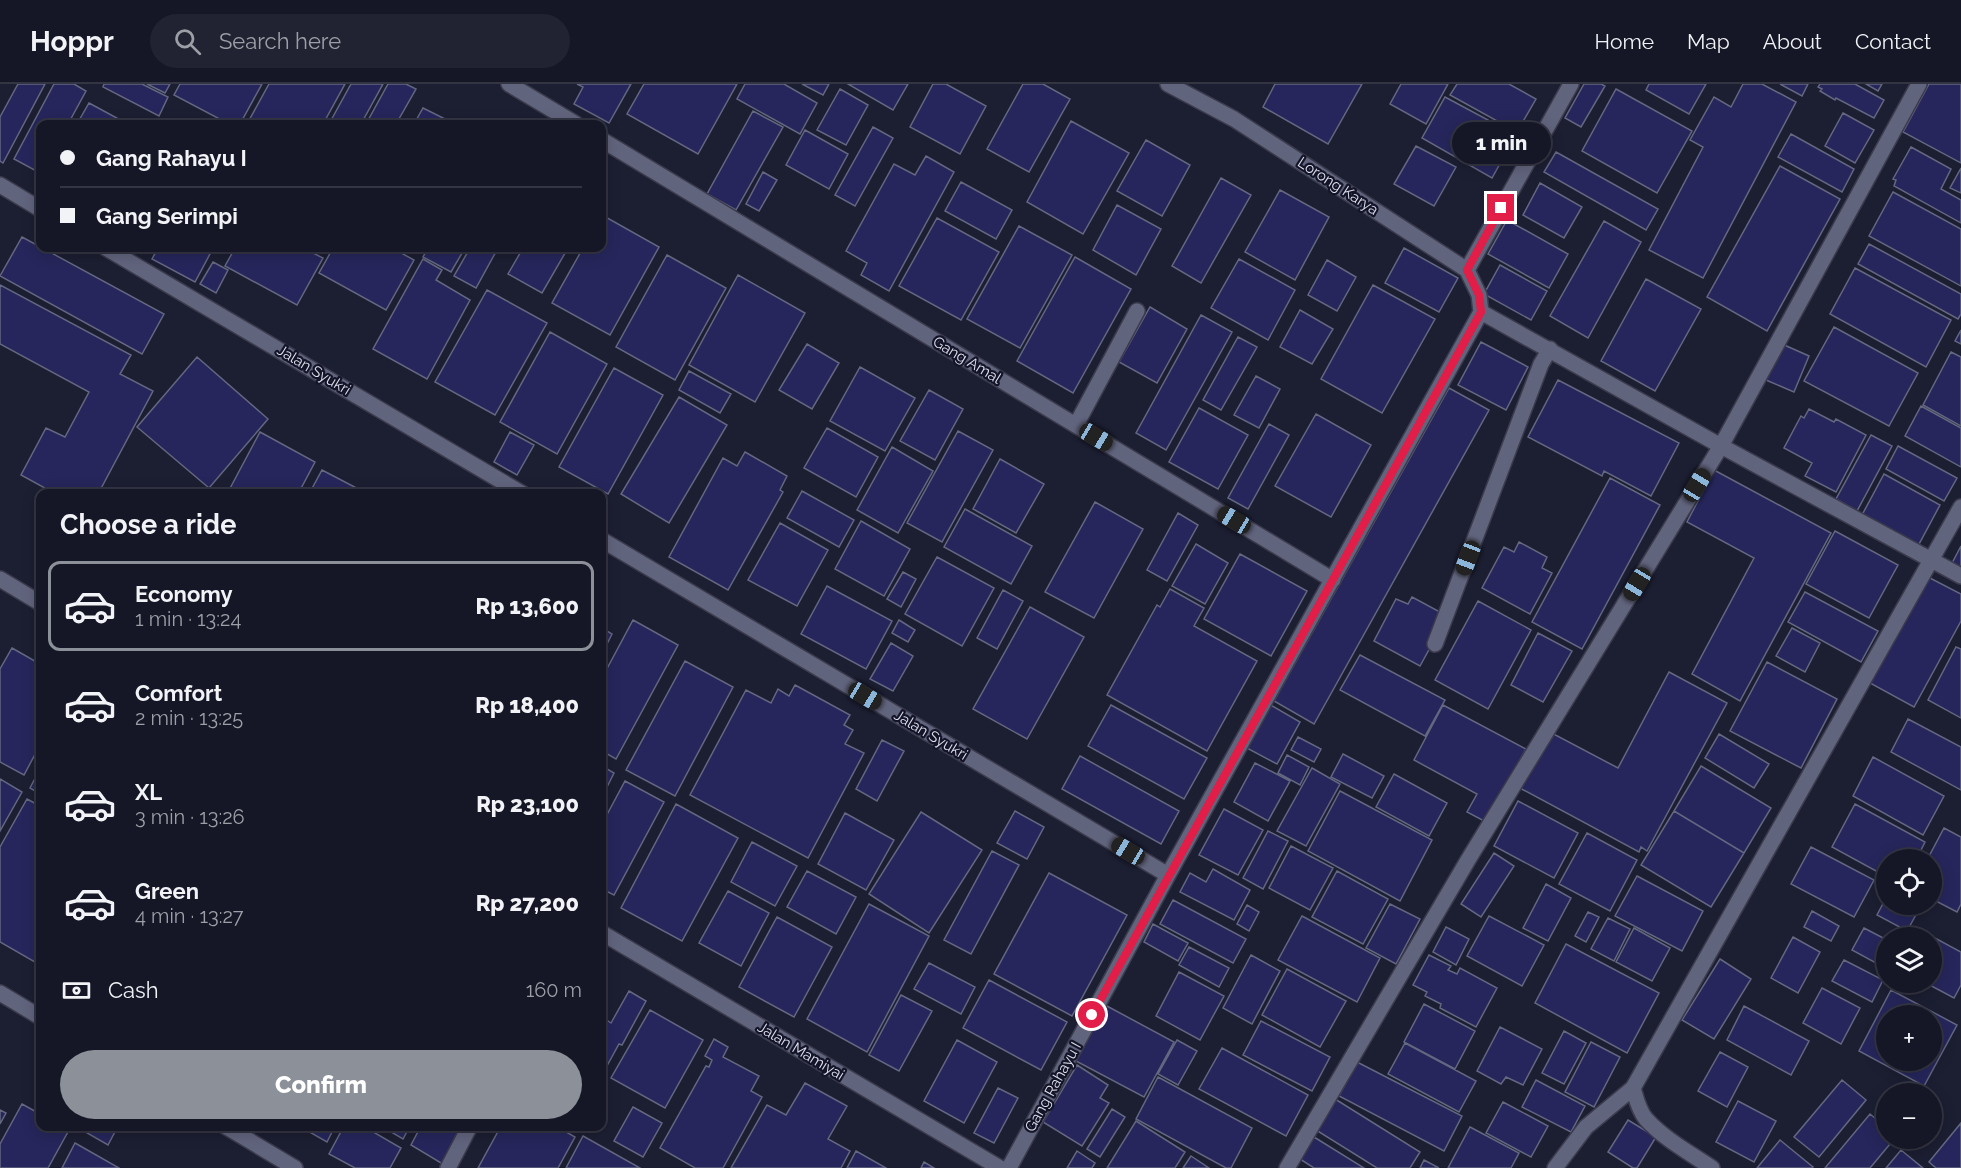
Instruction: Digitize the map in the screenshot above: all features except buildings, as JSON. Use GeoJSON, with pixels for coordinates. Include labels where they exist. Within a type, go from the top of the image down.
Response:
{"type":"FeatureCollection","features":[{"type":"Feature","properties":{"kind":"street"},"geometry":{"type":"LineString","coordinates":[[508,84],[569,120]]}},
{"type":"Feature","properties":{"kind":"street","name":"Lorong Karya"},"geometry":{"type":"LineString","coordinates":[[1168,84],[1234,118],[1467,270]]}},
{"type":"Feature","properties":{"kind":"street"},"geometry":{"type":"LineString","coordinates":[[1571,84],[1467,270],[1479,295],[1481,312],[1961,576]]}},
{"type":"Feature","properties":{"kind":"street"},"geometry":{"type":"LineString","coordinates":[[1287,1168],[1468,860],[1721,446],[1919,84]]}},
{"type":"Feature","properties":{"kind":"street","name":"Gang Amal"},"geometry":{"type":"LineString","coordinates":[[606,142],[1333,580]]}},
{"type":"Feature","properties":{"kind":"street"},"geometry":{"type":"LineString","coordinates":[[0,185],[36,207]]}},
{"type":"Feature","properties":{"kind":"street","name":"Jalan Syukri"},"geometry":{"type":"LineString","coordinates":[[113,252],[515,489]]}},
{"type":"Feature","properties":{"kind":"street"},"geometry":{"type":"LineString","coordinates":[[1076,425],[1137,310]]}},
{"type":"Feature","properties":{"kind":"street","name":"Gang Rahayu I"},"geometry":{"type":"LineString","coordinates":[[1009,1168],[1168,875],[1481,312]]}},
{"type":"Feature","properties":{"kind":"street"},"geometry":{"type":"LineString","coordinates":[[1435,644],[1541,364],[1550,349]]}},
{"type":"Feature","properties":{"kind":"street"},"geometry":{"type":"LineString","coordinates":[[1555,1168],[1586,1127],[1633,1088],[1961,507]]}},
{"type":"Feature","properties":{"kind":"street","name":"Jalan Syukri"},"geometry":{"type":"LineString","coordinates":[[606,542],[1168,875]]}},
{"type":"Feature","properties":{"kind":"street"},"geometry":{"type":"LineString","coordinates":[[0,579],[36,601]]}},
{"type":"Feature","properties":{"kind":"street","name":"Jalan Mamiyai"},"geometry":{"type":"LineString","coordinates":[[606,935],[1000,1168]]}},
{"type":"Feature","properties":{"kind":"street"},"geometry":{"type":"LineString","coordinates":[[0,993],[36,1015]]}},
{"type":"Feature","properties":{"kind":"street"},"geometry":{"type":"LineString","coordinates":[[1633,1088],[1640,1109],[1646,1118],[1666,1136],[1712,1168]]}},
{"type":"Feature","properties":{"kind":"street"},"geometry":{"type":"LineString","coordinates":[[233,1131],[295,1168]]}},
{"type":"Feature","properties":{"kind":"street"},"geometry":{"type":"LineString","coordinates":[[448,1168],[467,1131]]}},
{"type":"Feature","properties":{"kind":"route"},"geometry":{"type":"LineString","coordinates":[[1092,1015],[1481,312],[1479,295],[1467,270],[1501,208]]}}]}
